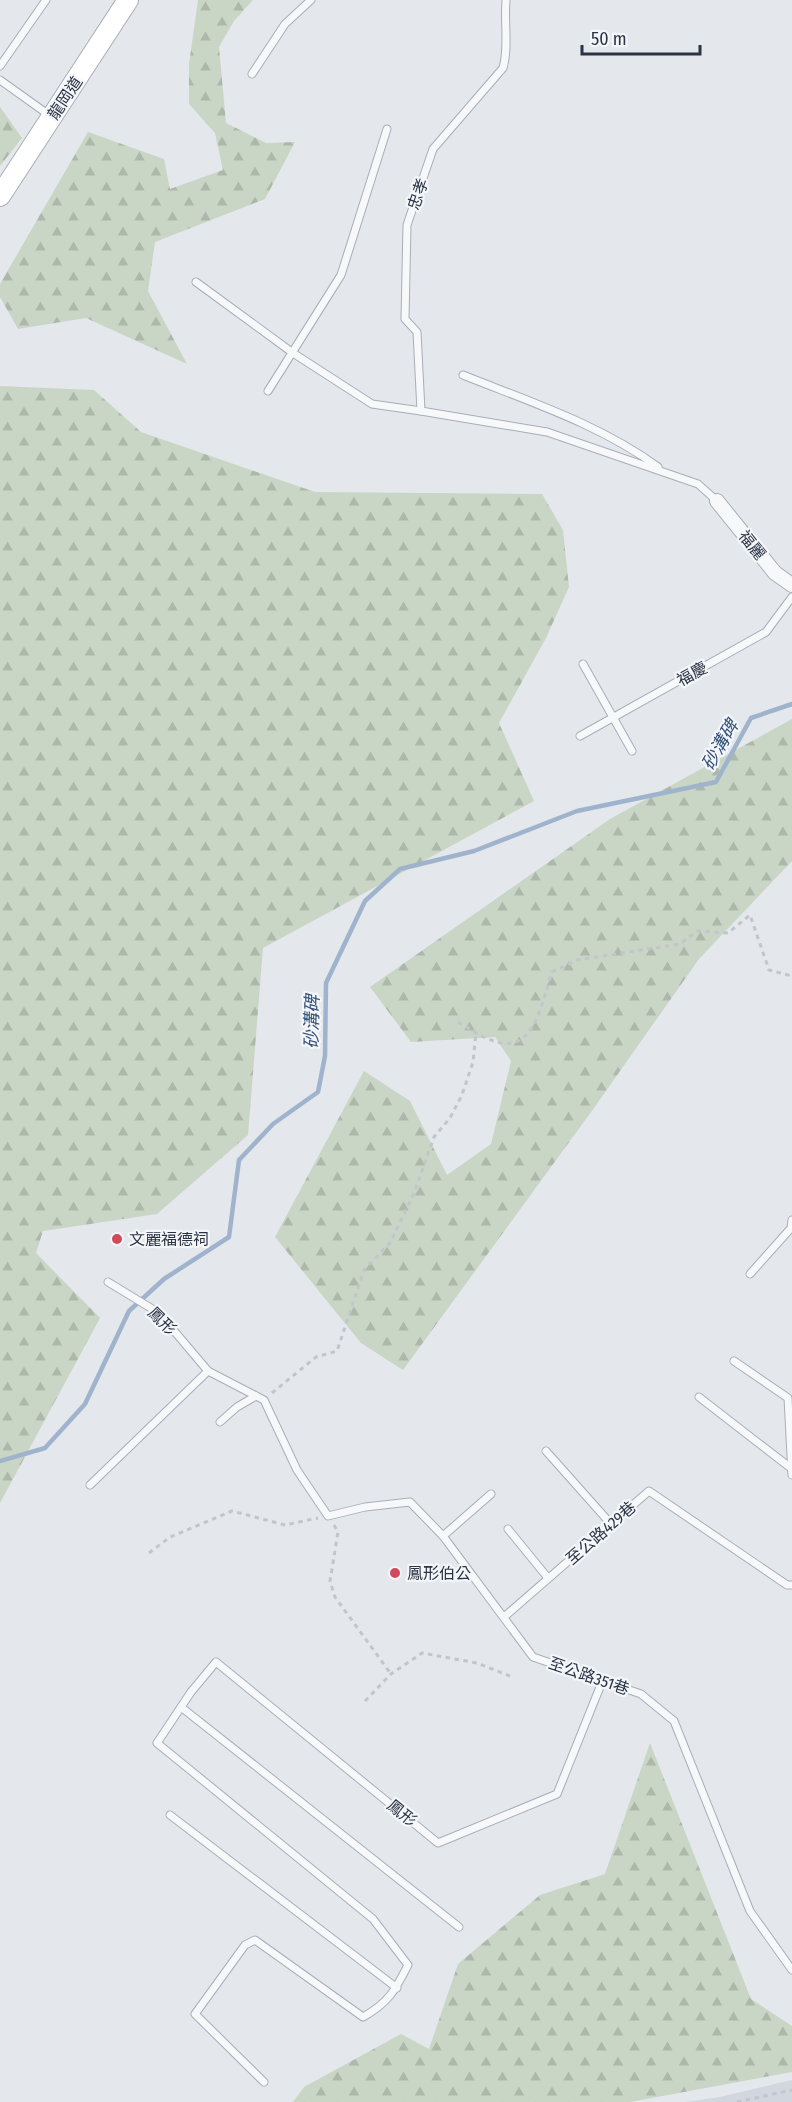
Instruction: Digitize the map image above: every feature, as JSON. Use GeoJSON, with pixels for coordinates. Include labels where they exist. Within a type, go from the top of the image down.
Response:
{"type":"FeatureCollection","features":[{"type":"Feature","properties":{"kind":"street","name":"龍岡道"},"geometry":{"type":"LineString","coordinates":[[0,196],[128,0]]}},
{"type":"Feature","properties":{"kind":"street","name":"福麗"},"geometry":{"type":"LineString","coordinates":[[717,501],[776,573],[792,585]]}},
{"type":"Feature","properties":{"kind":"lane"},"geometry":{"type":"LineString","coordinates":[[0,66],[46,0]]}},
{"type":"Feature","properties":{"kind":"lane"},"geometry":{"type":"LineString","coordinates":[[252,74],[285,24],[311,0]]}},
{"type":"Feature","properties":{"kind":"lane","name":"忠孝"},"geometry":{"type":"LineString","coordinates":[[422,411],[417,332],[405,319],[407,225],[433,149],[503,68],[507,55],[503,26],[506,0]]}},
{"type":"Feature","properties":{"kind":"lane"},"geometry":{"type":"LineString","coordinates":[[0,80],[52,117]]}},
{"type":"Feature","properties":{"kind":"lane"},"geometry":{"type":"LineString","coordinates":[[268,391],[341,275],[387,129]]}},
{"type":"Feature","properties":{"kind":"lane"},"geometry":{"type":"LineString","coordinates":[[196,282],[293,352],[372,404],[547,432],[698,484],[717,501]]}},
{"type":"Feature","properties":{"kind":"lane"},"geometry":{"type":"LineString","coordinates":[[463,375],[598,431],[628,446],[663,471]]}},
{"type":"Feature","properties":{"kind":"lane","name":"福慶"},"geometry":{"type":"LineString","coordinates":[[580,736],[766,632],[792,597]]}},
{"type":"Feature","properties":{"kind":"lane"},"geometry":{"type":"LineString","coordinates":[[583,664],[632,751]]}},
{"type":"Feature","properties":{"kind":"lane"},"geometry":{"type":"LineString","coordinates":[[750,1274],[791,1228],[792,1220]]}},
{"type":"Feature","properties":{"kind":"lane","name":"鳳形"},"geometry":{"type":"LineString","coordinates":[[108,1282],[159,1314],[208,1371],[264,1400]]}},
{"type":"Feature","properties":{"kind":"lane"},"geometry":{"type":"LineString","coordinates":[[734,1361],[788,1398],[792,1475]]}},
{"type":"Feature","properties":{"kind":"lane"},"geometry":{"type":"LineString","coordinates":[[90,1485],[208,1371]]}},
{"type":"Feature","properties":{"kind":"lane"},"geometry":{"type":"LineString","coordinates":[[220,1422],[237,1407],[256,1395]]}},
{"type":"Feature","properties":{"kind":"lane"},"geometry":{"type":"LineString","coordinates":[[699,1397],[792,1469]]}},
{"type":"Feature","properties":{"kind":"lane"},"geometry":{"type":"LineString","coordinates":[[264,1400],[297,1470],[328,1516]]}},
{"type":"Feature","properties":{"kind":"lane"},"geometry":{"type":"LineString","coordinates":[[546,1451],[611,1524]]}},
{"type":"Feature","properties":{"kind":"lane","name":"至公路429巷"},"geometry":{"type":"LineString","coordinates":[[504,1617],[649,1491],[787,1585],[792,1585]]}},
{"type":"Feature","properties":{"kind":"lane"},"geometry":{"type":"LineString","coordinates":[[443,1536],[491,1494]]}},
{"type":"Feature","properties":{"kind":"lane","name":"至公路351巷"},"geometry":{"type":"LineString","coordinates":[[328,1516],[365,1507],[410,1502],[443,1536],[534,1656],[641,1694],[674,1721],[750,1911],[792,1970]]}},
{"type":"Feature","properties":{"kind":"lane"},"geometry":{"type":"LineString","coordinates":[[508,1529],[548,1578]]}},
{"type":"Feature","properties":{"kind":"lane","name":"鳳形"},"geometry":{"type":"LineString","coordinates":[[264,2082],[195,2014],[245,1945],[255,1940],[363,2017],[382,2006],[397,1988],[408,1965],[373,1919],[156,1743],[216,1662],[438,1843],[556,1794],[602,1682]]}},
{"type":"Feature","properties":{"kind":"lane"},"geometry":{"type":"LineString","coordinates":[[181,1707],[459,1927]]}},
{"type":"Feature","properties":{"kind":"lane"},"geometry":{"type":"LineString","coordinates":[[170,1815],[397,1988]]}},
{"type":"Feature","properties":{"kind":"path"},"geometry":{"type":"LineString","coordinates":[[458,1022],[492,1041],[516,1043],[532,1033],[552,972],[577,960],[680,944],[697,931],[728,933],[750,915],[769,970],[792,976]]}},
{"type":"Feature","properties":{"kind":"path"},"geometry":{"type":"LineString","coordinates":[[264,1400],[316,1357],[337,1351],[364,1270],[390,1243],[414,1193],[434,1137],[450,1118],[462,1095],[473,1062],[476,1032]]}},
{"type":"Feature","properties":{"kind":"path"},"geometry":{"type":"LineString","coordinates":[[149,1553],[170,1537],[232,1510],[285,1524],[328,1516],[338,1532],[330,1581],[335,1597],[391,1674]]}},
{"type":"Feature","properties":{"kind":"path"},"geometry":{"type":"LineString","coordinates":[[365,1701],[391,1674],[422,1653],[477,1664],[510,1676]]}},
{"type":"Feature","properties":{"kind":"path"},"geometry":{"type":"LineString","coordinates":[[737,2102],[792,2090]]}},
{"type":"Feature","properties":{"kind":"shaded area"},"geometry":{"type":"Polygon","coordinates":[[[792,2080],[792,2102],[686,2102],[720,2097],[792,2080]]]}},
{"type":"Feature","properties":{"kind":"green space"},"geometry":{"type":"Polygon","coordinates":[[[198,0],[253,0],[234,21],[219,47],[226,123],[266,143],[295,142],[265,199],[155,242],[148,291],[187,364],[86,318],[18,329],[0,297],[0,284],[88,132],[164,159],[170,189],[223,170],[215,133],[189,104],[189,64],[198,0]]]}},
{"type":"Feature","properties":{"kind":"green space"},"geometry":{"type":"Polygon","coordinates":[[[0,107],[22,138],[0,166],[0,107]]]}},
{"type":"Feature","properties":{"kind":"green space"},"geometry":{"type":"Polygon","coordinates":[[[0,386],[94,390],[141,432],[315,492],[542,494],[563,530],[569,587],[546,638],[499,723],[534,801],[263,948],[248,1135],[157,1214],[43,1231],[36,1253],[100,1318],[0,1503],[0,386]]]}},
{"type":"Feature","properties":{"kind":"green space"},"geometry":{"type":"Polygon","coordinates":[[[792,719],[792,861],[699,959],[594,1108],[403,1370],[361,1343],[275,1237],[364,1071],[410,1101],[447,1175],[491,1144],[511,1061],[495,1037],[411,1042],[370,987],[610,819],[792,719]]]}},
{"type":"Feature","properties":{"kind":"green space"},"geometry":{"type":"Polygon","coordinates":[[[650,1743],[751,1999],[792,2026],[792,2072],[630,2102],[293,2102],[304,2087],[401,2034],[429,2049],[458,1964],[540,1895],[605,1874],[650,1743]]]}},
{"type":"Feature","properties":{"kind":"waterway","name":"砂溝碑"},"geometry":{"type":"LineString","coordinates":[[0,1461],[45,1448],[85,1404],[129,1311],[164,1279],[229,1237],[239,1160],[273,1124],[318,1092],[325,1056],[326,983],[365,901],[400,869],[474,851],[577,811],[716,782],[751,718],[792,704]]}},
{"type":"Feature","properties":{"kind":"place","name":"文麗福德祠"},"geometry":{"type":"Point","coordinates":[117,1239]}},
{"type":"Feature","properties":{"kind":"place","name":"鳳形伯公"},"geometry":{"type":"Point","coordinates":[395,1573]}}]}
